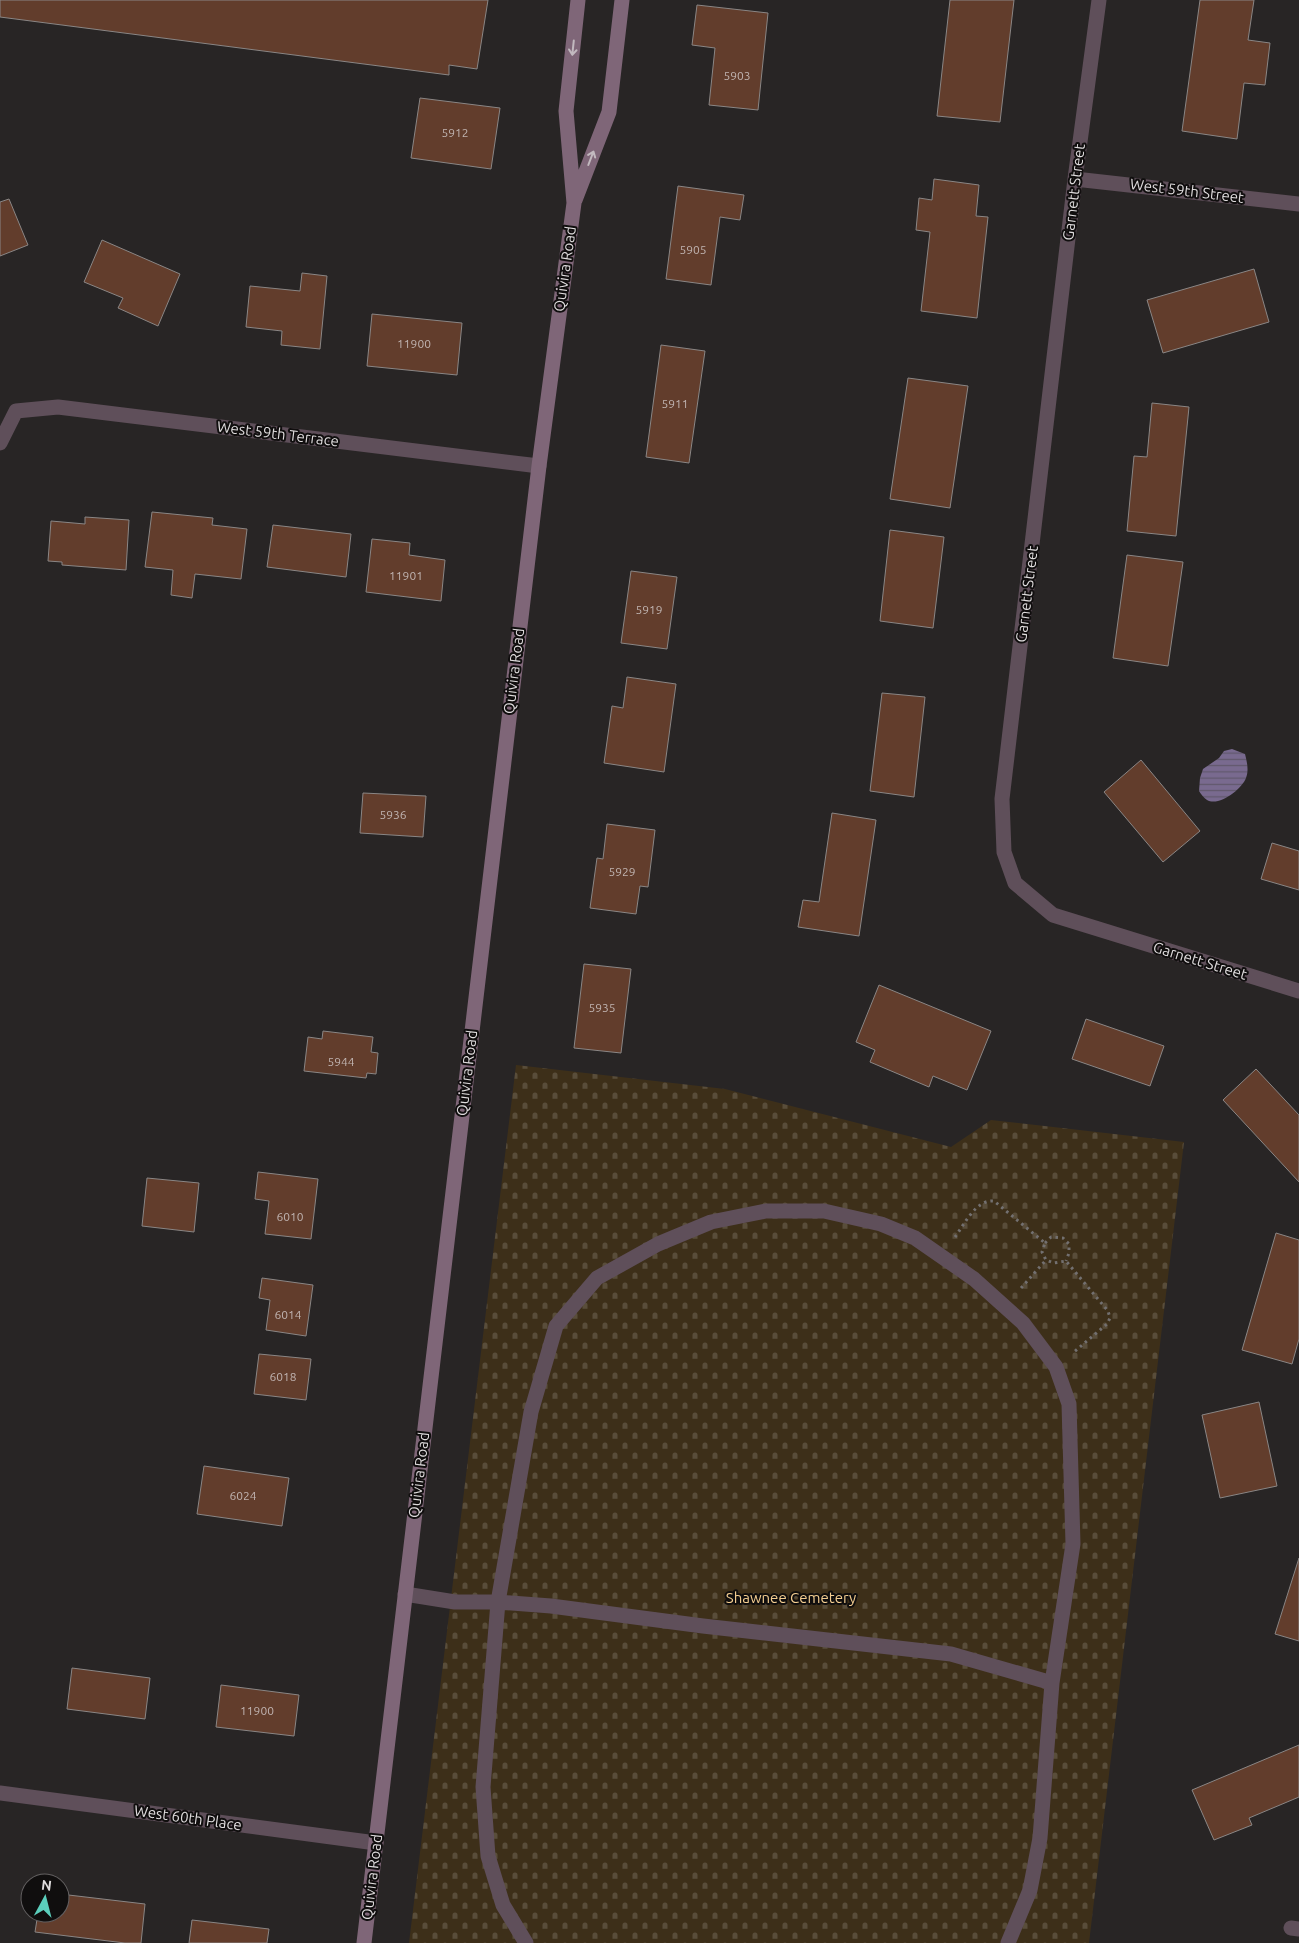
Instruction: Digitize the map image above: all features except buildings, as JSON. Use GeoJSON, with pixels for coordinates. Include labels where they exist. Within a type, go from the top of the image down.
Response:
{"type":"FeatureCollection","features":[{"type":"Feature","properties":{"kind":"main road","name":"Quivira Road"},"geometry":{"type":"LineString","coordinates":[[364,1943],[539,466],[574,203],[566,111],[578,0]]}},
{"type":"Feature","properties":{"kind":"main road","name":"Quivira Road"},"geometry":{"type":"LineString","coordinates":[[574,203],[609,112],[622,0]]}},
{"type":"Feature","properties":{"kind":"street","name":"Garnett Street"},"geometry":{"type":"LineString","coordinates":[[1099,0],[1002,799],[1004,852],[1015,883],[1053,915],[1299,990]]}},
{"type":"Feature","properties":{"kind":"street","name":"West 59th Street"},"geometry":{"type":"LineString","coordinates":[[1076,179],[1299,204]]}},
{"type":"Feature","properties":{"kind":"street","name":"West 59th Terrace"},"geometry":{"type":"LineString","coordinates":[[0,443],[16,412],[58,407],[539,466]]}},
{"type":"Feature","properties":{"kind":"street"},"geometry":{"type":"LineString","coordinates":[[526,1943],[503,1905],[488,1856],[483,1787],[498,1602],[531,1412],[556,1326],[597,1278],[658,1244],[711,1222],[766,1211],[824,1211],[881,1224],[915,1238],[974,1279],[1023,1324],[1056,1367],[1069,1404],[1073,1544],[1052,1683],[1040,1838],[1030,1890],[1008,1943]]}},
{"type":"Feature","properties":{"kind":"street"},"geometry":{"type":"LineString","coordinates":[[405,1594],[455,1602],[498,1602],[551,1606],[703,1626],[951,1654],[1052,1683]]}},
{"type":"Feature","properties":{"kind":"street","name":"West 60th Place"},"geometry":{"type":"LineString","coordinates":[[0,1793],[376,1842]]}},
{"type":"Feature","properties":{"kind":"path"},"geometry":{"type":"LineString","coordinates":[[941,1256],[979,1206],[987,1201],[994,1202],[1045,1243]]}},
{"type":"Feature","properties":{"kind":"path"},"geometry":{"type":"LineString","coordinates":[[1051,1237],[1063,1238],[1069,1244],[1069,1253],[1066,1261],[1054,1263],[1046,1260],[1042,1252],[1045,1243],[1051,1237]]}},
{"type":"Feature","properties":{"kind":"path"},"geometry":{"type":"LineString","coordinates":[[1004,1306],[1046,1260]]}},
{"type":"Feature","properties":{"kind":"path"},"geometry":{"type":"LineString","coordinates":[[1056,1367],[1107,1324],[1110,1318],[1108,1311],[1066,1261]]}},
{"type":"Feature","properties":{"kind":"green space","name":"Shawnee Cemetery"},"geometry":{"type":"Polygon","coordinates":[[[516,1065],[725,1089],[951,1147],[991,1120],[1184,1142],[1089,1943],[409,1943],[516,1065]]]}},
{"type":"Feature","properties":{"kind":"shaded area"},"geometry":{"type":"Polygon","coordinates":[[[1232,749],[1245,754],[1248,769],[1246,778],[1230,796],[1218,801],[1212,802],[1207,800],[1199,791],[1203,769],[1219,758],[1224,751],[1232,749]]]}}]}
